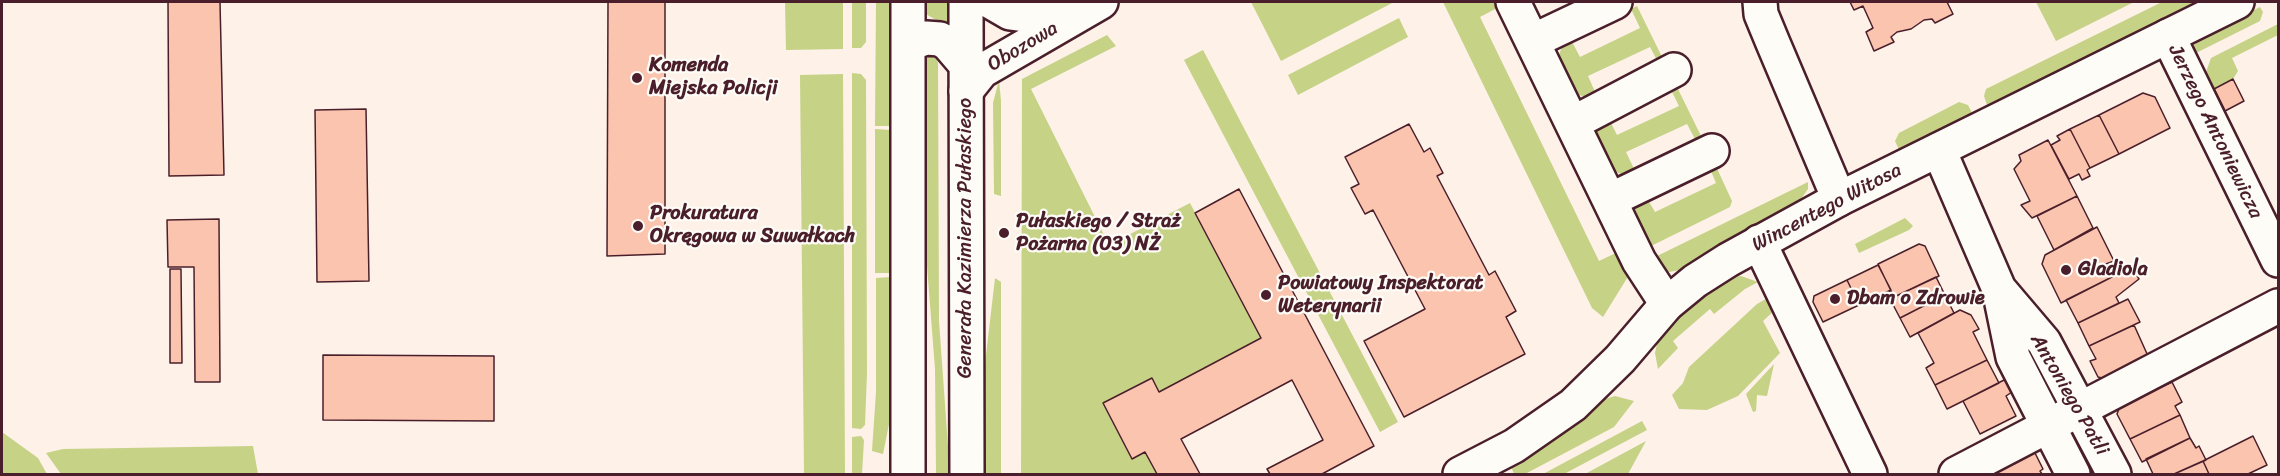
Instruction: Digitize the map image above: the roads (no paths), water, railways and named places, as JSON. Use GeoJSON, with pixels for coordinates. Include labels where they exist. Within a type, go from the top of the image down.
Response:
{"type":"FeatureCollection","features":[{"type":"Feature","properties":{"kind":"street"},"geometry":{"type":"LineString","coordinates":[[908,2],[908,474]]}},
{"type":"Feature","properties":{"kind":"street","name":"Generała Kazimierza Pułaskiego"},"geometry":{"type":"LineString","coordinates":[[966,2],[966,474]]}},
{"type":"Feature","properties":{"kind":"street","name":"Obozowa"},"geometry":{"type":"LineString","coordinates":[[991,2],[1010,13],[1040,16],[1094,5]]}},
{"type":"Feature","properties":{"kind":"street"},"geometry":{"type":"LineString","coordinates":[[1513,2],[1639,261],[1667,304]]}},
{"type":"Feature","properties":{"kind":"street"},"geometry":{"type":"LineString","coordinates":[[1533,41],[1615,2]]}},
{"type":"Feature","properties":{"kind":"street"},"geometry":{"type":"LineString","coordinates":[[1760,2],[1761,14],[1839,199]]}},
{"type":"Feature","properties":{"kind":"street","name":"Wincentego Witosa"},"geometry":{"type":"LineString","coordinates":[[1460,474],[1514,446],[1573,405],[1620,359],[1667,304],[1695,281],[1759,242],[1839,199],[2237,2]]}},
{"type":"Feature","properties":{"kind":"street","name":"Obozowa"},"geometry":{"type":"LineString","coordinates":[[966,78],[982,71],[1094,5]]}},
{"type":"Feature","properties":{"kind":"street","name":"Jerzego Antoniewicza"},"geometry":{"type":"LineString","coordinates":[[2168,36],[2278,260]]}},
{"type":"Feature","properties":{"kind":"street"},"geometry":{"type":"LineString","coordinates":[[908,44],[926,38],[940,39],[948,44],[966,78]]}},
{"type":"Feature","properties":{"kind":"street"},"geometry":{"type":"LineString","coordinates":[[1573,123],[1674,70]]}},
{"type":"Feature","properties":{"kind":"street","name":"Antoniego Patli"},"geometry":{"type":"LineString","coordinates":[[1939,150],[1999,289],[2013,357],[2073,474]]}},
{"type":"Feature","properties":{"kind":"street"},"geometry":{"type":"LineString","coordinates":[[1610,200],[1712,152]]}},
{"type":"Feature","properties":{"kind":"street"},"geometry":{"type":"LineString","coordinates":[[1759,242],[1870,474]]}},
{"type":"Feature","properties":{"kind":"street","name":"Antoniego Patli"},"geometry":{"type":"LineString","coordinates":[[1999,289],[2044,342],[2114,474]]}},
{"type":"Feature","properties":{"kind":"street"},"geometry":{"type":"LineString","coordinates":[[1956,474],[2278,306]]}},
{"type":"Feature","properties":{"kind":"place","name":"Komenda Miejska Policji"},"geometry":{"type":"Point","coordinates":[637,78]}},
{"type":"Feature","properties":{"kind":"place","name":"Prokuratura Okręgowa w Suwałkach"},"geometry":{"type":"Point","coordinates":[638,226]}},
{"type":"Feature","properties":{"kind":"place","name":"Pułaskiego / Straż Pożarna (03) NŻ"},"geometry":{"type":"Point","coordinates":[1004,233]}},
{"type":"Feature","properties":{"kind":"place","name":"Gladiola"},"geometry":{"type":"Point","coordinates":[2066,270]}},
{"type":"Feature","properties":{"kind":"place","name":"Powiatowy Inspektorat Weterynarii"},"geometry":{"type":"Point","coordinates":[1266,295]}},
{"type":"Feature","properties":{"kind":"place","name":"Dbam o Zdrowie"},"geometry":{"type":"Point","coordinates":[1835,299]}}]}
